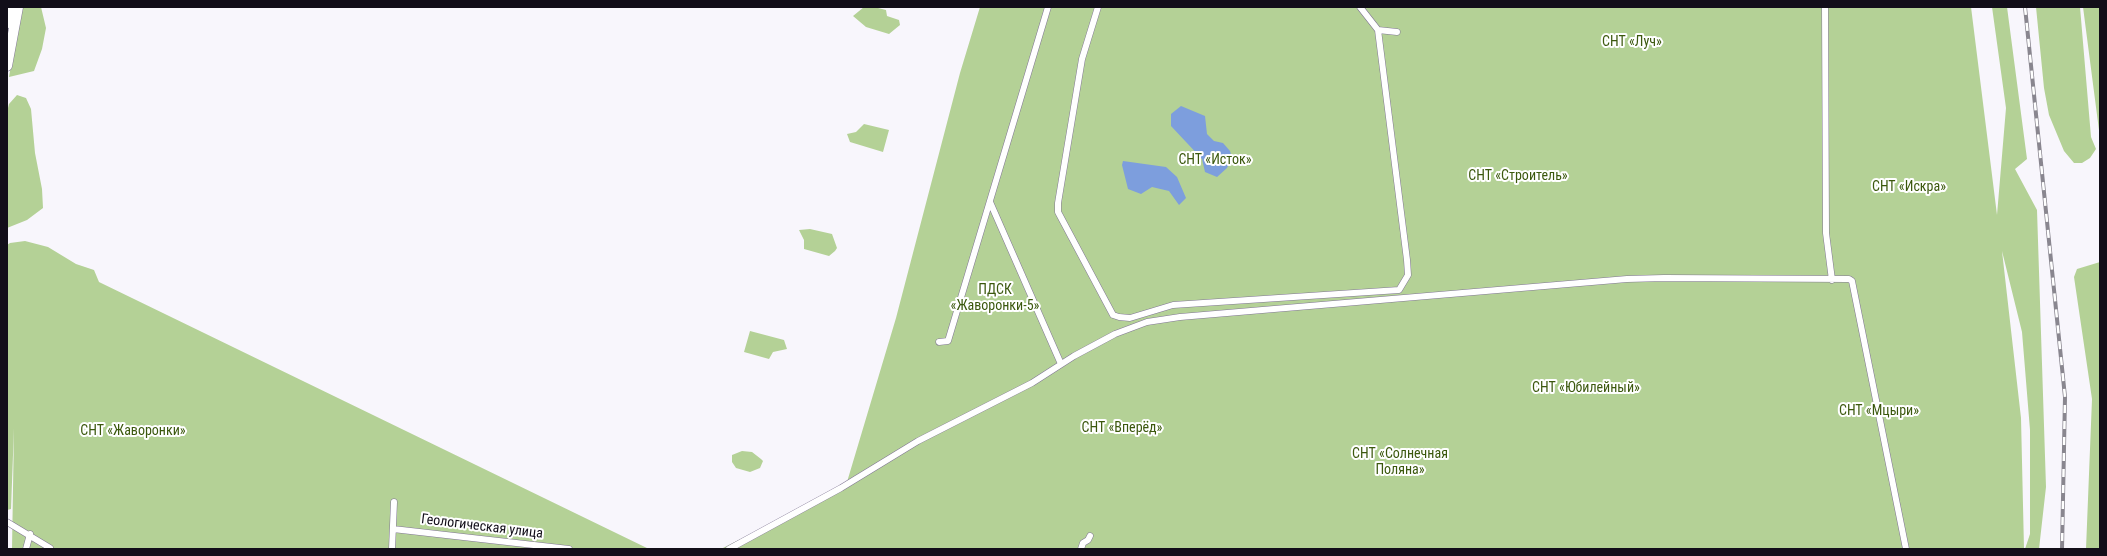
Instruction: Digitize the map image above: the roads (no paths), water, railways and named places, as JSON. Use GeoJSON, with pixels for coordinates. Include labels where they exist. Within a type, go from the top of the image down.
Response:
{"type":"FeatureCollection","features":[{"type":"Feature","properties":{"kind":"main road"},"geometry":{"type":"LineString","coordinates":[[7,23],[10,7]]}},
{"type":"Feature","properties":{"kind":"main road"},"geometry":{"type":"LineString","coordinates":[[7,66],[18,7]]}},
{"type":"Feature","properties":{"kind":"street"},"geometry":{"type":"LineString","coordinates":[[940,342],[948,341],[1048,7]]}},
{"type":"Feature","properties":{"kind":"street"},"geometry":{"type":"LineString","coordinates":[[1098,7],[1082,58],[1058,203],[1058,212],[1113,314],[1119,317],[1130,318],[1174,305],[1399,290],[1408,275],[1407,260],[1378,30],[1360,7]]}},
{"type":"Feature","properties":{"kind":"street"},"geometry":{"type":"LineString","coordinates":[[1825,7],[1825,226],[1832,280]]}},
{"type":"Feature","properties":{"kind":"street"},"geometry":{"type":"LineString","coordinates":[[1378,30],[1397,32]]}},
{"type":"Feature","properties":{"kind":"street"},"geometry":{"type":"LineString","coordinates":[[990,202],[1061,364]]}},
{"type":"Feature","properties":{"kind":"street"},"geometry":{"type":"LineString","coordinates":[[729,549],[841,488],[918,441],[1032,383],[1061,364],[1115,334],[1147,322],[1169,318],[1627,279],[1849,279],[1852,281],[1906,549]]}},
{"type":"Feature","properties":{"kind":"street"},"geometry":{"type":"LineString","coordinates":[[392,549],[394,502]]}},
{"type":"Feature","properties":{"kind":"street"},"geometry":{"type":"LineString","coordinates":[[7,522],[30,534],[50,548]]}},
{"type":"Feature","properties":{"kind":"street","name":"Геологическая улица"},"geometry":{"type":"LineString","coordinates":[[393,529],[569,549]]}},
{"type":"Feature","properties":{"kind":"street"},"geometry":{"type":"LineString","coordinates":[[26,549],[30,534]]}},
{"type":"Feature","properties":{"kind":"street"},"geometry":{"type":"LineString","coordinates":[[1081,549],[1083,543],[1088,540],[1090,536]]}},
{"type":"Feature","properties":{"kind":"water"},"geometry":{"type":"Polygon","coordinates":[[[1181,106],[1205,116],[1207,134],[1214,141],[1223,143],[1230,151],[1232,158],[1227,168],[1217,177],[1205,172],[1202,159],[1171,126],[1171,114],[1181,106]]]}},
{"type":"Feature","properties":{"kind":"water"},"geometry":{"type":"Polygon","coordinates":[[[1123,161],[1166,167],[1177,177],[1186,198],[1179,205],[1169,191],[1152,187],[1141,194],[1128,189],[1122,165],[1123,161]]]}},
{"type":"Feature","properties":{"kind":"railway"},"geometry":{"type":"LineString","coordinates":[[2025,7],[2065,397],[2062,549]]}},
{"type":"Feature","properties":{"kind":"park label","name":"СНТ «Луч»"},"geometry":{"type":"Point","coordinates":[1632,42]}},
{"type":"Feature","properties":{"kind":"park label","name":"СНТ «Исток»"},"geometry":{"type":"Point","coordinates":[1215,160]}},
{"type":"Feature","properties":{"kind":"park label","name":"СНТ «Строитель»"},"geometry":{"type":"Point","coordinates":[1518,176]}},
{"type":"Feature","properties":{"kind":"park label","name":"СНТ «Искра»"},"geometry":{"type":"Point","coordinates":[1909,187]}},
{"type":"Feature","properties":{"kind":"park label","name":"ПДСК «Жаворонки-5»"},"geometry":{"type":"Point","coordinates":[995,298]}},
{"type":"Feature","properties":{"kind":"park label","name":"СНТ «Юбилейный»"},"geometry":{"type":"Point","coordinates":[1586,388]}},
{"type":"Feature","properties":{"kind":"park label","name":"СНТ «Мцыри»"},"geometry":{"type":"Point","coordinates":[1879,411]}},
{"type":"Feature","properties":{"kind":"park label","name":"СНТ «Вперёд»"},"geometry":{"type":"Point","coordinates":[1122,428]}},
{"type":"Feature","properties":{"kind":"park label","name":"СНТ «Жаворонки»"},"geometry":{"type":"Point","coordinates":[133,431]}},
{"type":"Feature","properties":{"kind":"park label","name":"СНТ «Солнечная Поляна»"},"geometry":{"type":"Point","coordinates":[1400,462]}}]}
